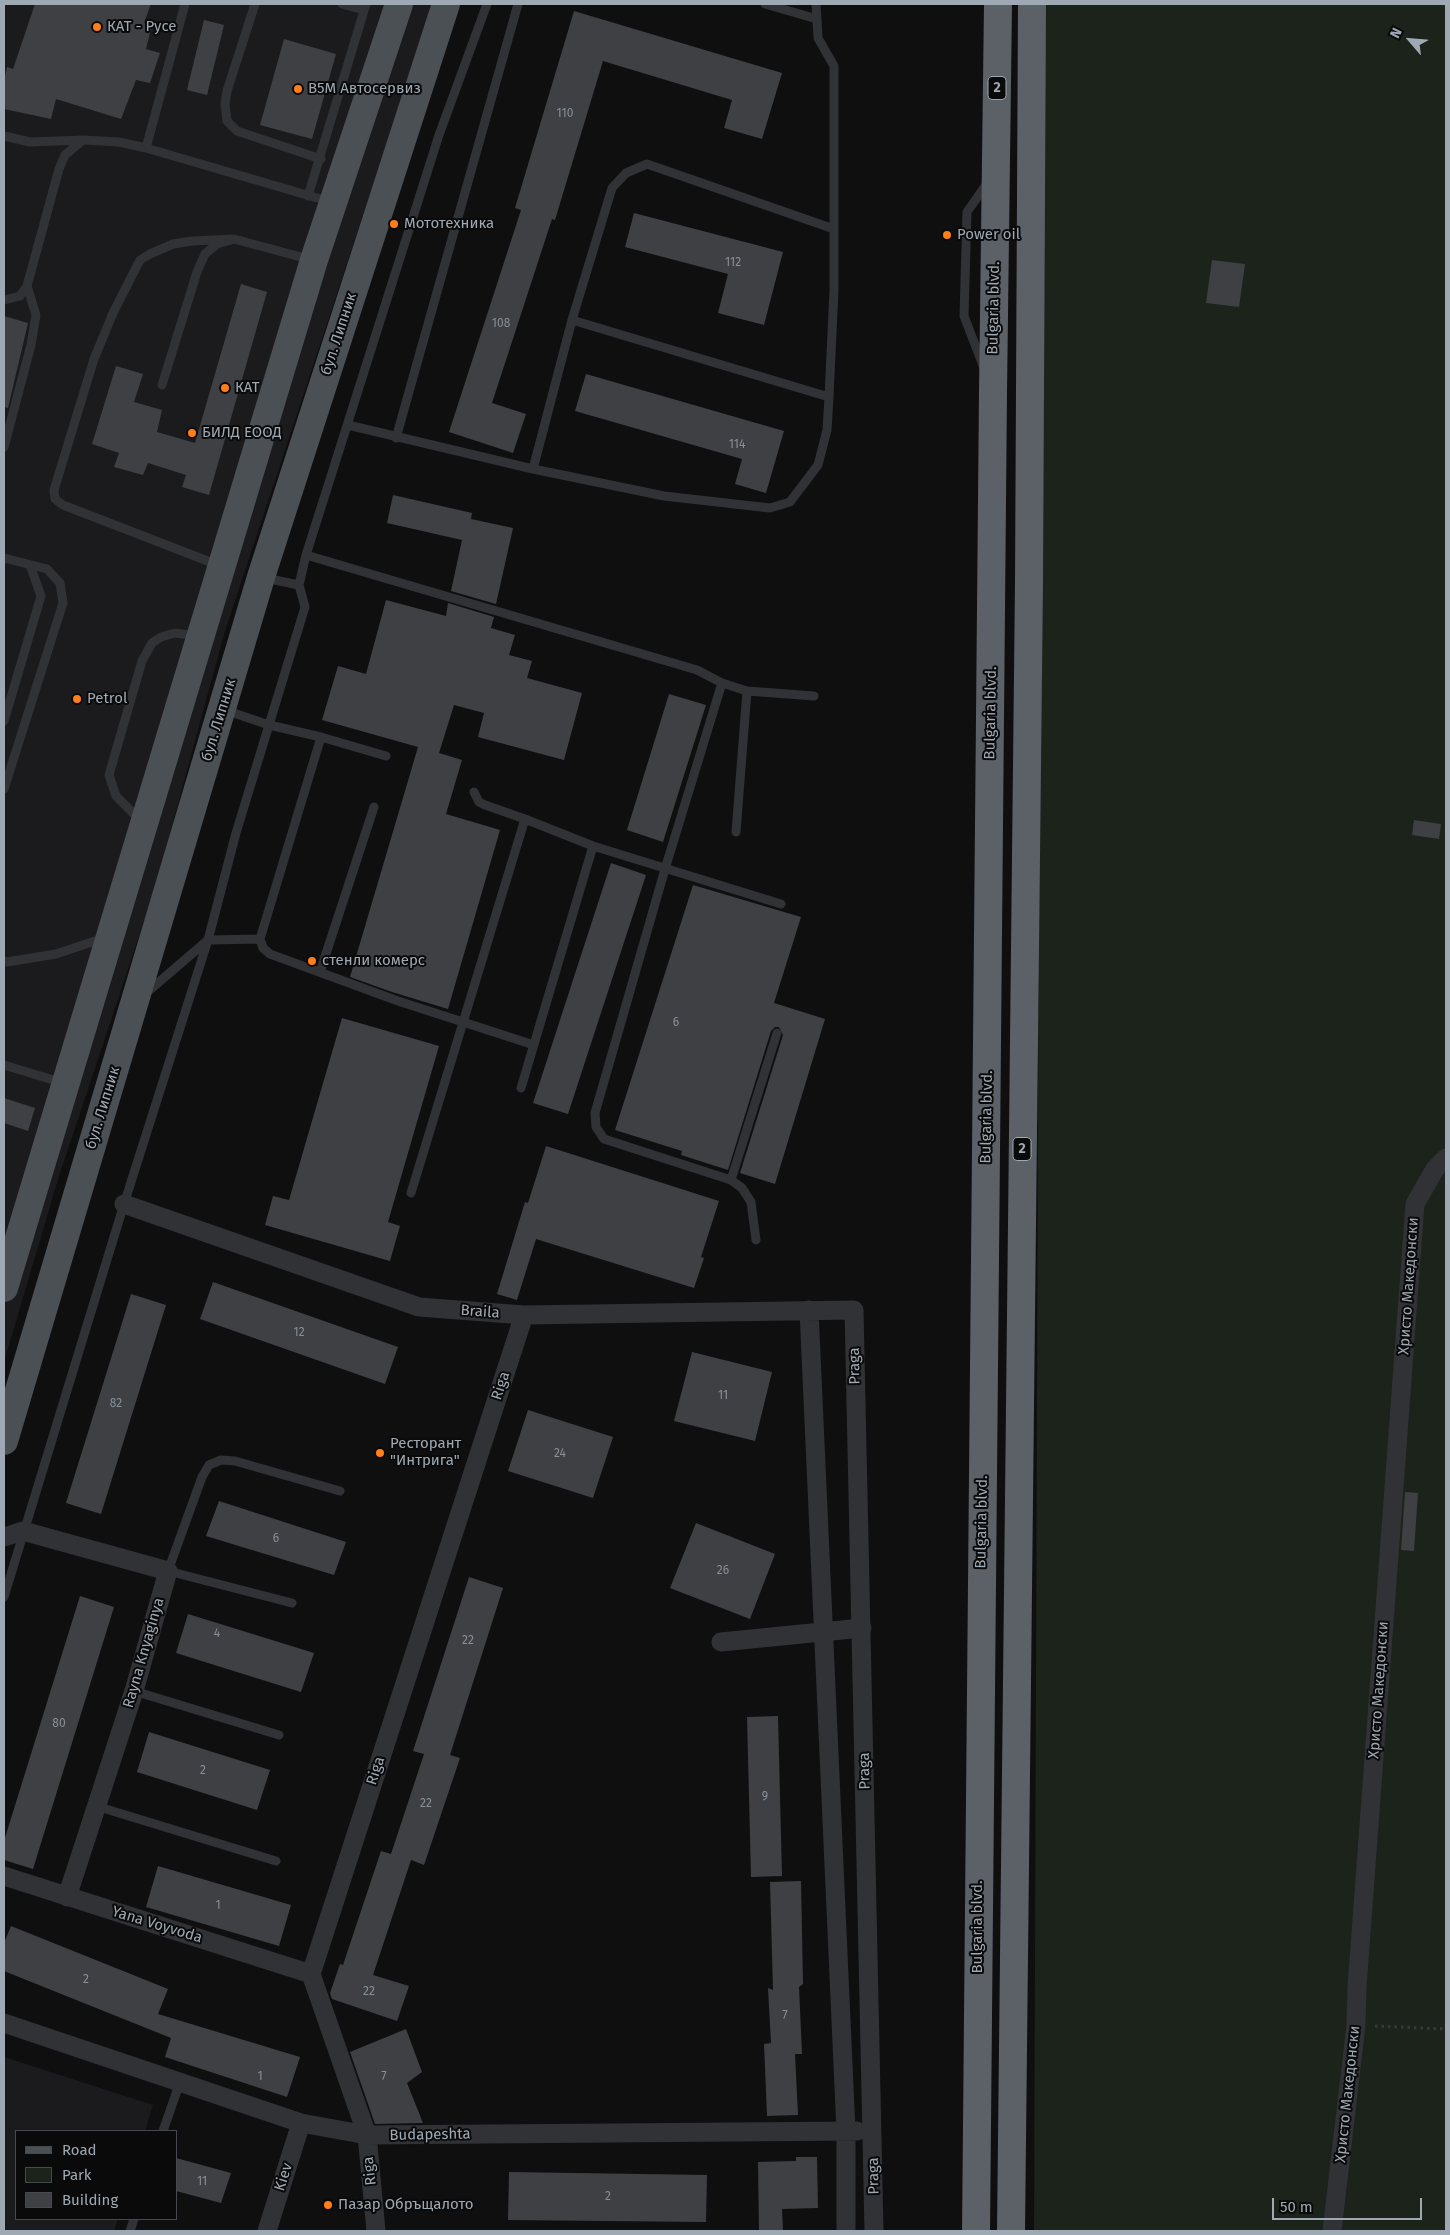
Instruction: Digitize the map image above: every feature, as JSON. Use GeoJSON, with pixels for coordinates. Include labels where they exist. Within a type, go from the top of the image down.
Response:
{"type":"FeatureCollection","features":[{"type":"Feature","properties":{"kind":"highway","name":"Bulgaria blvd."},"geometry":{"type":"LineString","coordinates":[[976,2231],[998,4]]}},
{"type":"Feature","properties":{"kind":"highway","name":"2"},"geometry":{"type":"LineString","coordinates":[[1010,2231],[1029,572],[1032,4]]}},
{"type":"Feature","properties":{"kind":"main road"},"geometry":{"type":"LineString","coordinates":[[4,1288],[64,1083],[314,260],[320,199],[399,4]]}},
{"type":"Feature","properties":{"kind":"main road","name":"бул. Липник"},"geometry":{"type":"LineString","coordinates":[[4,1441],[261,577],[446,4]]}},
{"type":"Feature","properties":{"kind":"main road"},"geometry":{"type":"LineString","coordinates":[[221,566],[261,577]]}},
{"type":"Feature","properties":{"kind":"street","name":"Христо Македонски"},"geometry":{"type":"LineString","coordinates":[[1332,2231],[1356,2025],[1356,1987],[1415,1204],[1435,1169],[1446,1158]]}},
{"type":"Feature","properties":{"kind":"street","name":"Braila"},"geometry":{"type":"LineString","coordinates":[[124,1204],[419,1307],[524,1314],[854,1310]]}},
{"type":"Feature","properties":{"kind":"street"},"geometry":{"type":"LineString","coordinates":[[809,1310],[846,2131],[846,2231]]}},
{"type":"Feature","properties":{"kind":"street","name":"Praga"},"geometry":{"type":"LineString","coordinates":[[854,1310],[874,2231]]}},
{"type":"Feature","properties":{"kind":"street","name":"Riga"},"geometry":{"type":"LineString","coordinates":[[376,2231],[367,2135],[311,1974],[524,1314]]}},
{"type":"Feature","properties":{"kind":"street"},"geometry":{"type":"LineString","coordinates":[[4,1537],[23,1531],[168,1571]]}},
{"type":"Feature","properties":{"kind":"street","name":"Rayna Knyaginya"},"geometry":{"type":"LineString","coordinates":[[67,1897],[134,1691],[168,1571]]}},
{"type":"Feature","properties":{"kind":"street"},"geometry":{"type":"LineString","coordinates":[[721,1642],[823,1630],[862,1628]]}},
{"type":"Feature","properties":{"kind":"street","name":"Yana Voyvoda"},"geometry":{"type":"LineString","coordinates":[[4,1876],[311,1974]]}},
{"type":"Feature","properties":{"kind":"street","name":"Budapeshta"},"geometry":{"type":"LineString","coordinates":[[4,2023],[301,2123],[367,2135],[873,2131]]}},
{"type":"Feature","properties":{"kind":"street","name":"Kiev"},"geometry":{"type":"LineString","coordinates":[[267,2231],[301,2123]]}},
{"type":"Feature","properties":{"kind":"lane"},"geometry":{"type":"LineString","coordinates":[[146,148],[185,4]]}},
{"type":"Feature","properties":{"kind":"lane"},"geometry":{"type":"LineString","coordinates":[[255,4],[227,91],[225,104],[227,121],[237,131],[321,159]]}},
{"type":"Feature","properties":{"kind":"lane"},"geometry":{"type":"LineString","coordinates":[[4,136],[30,142],[83,140],[119,142],[146,148],[320,199],[321,159],[365,7],[342,4]]}},
{"type":"Feature","properties":{"kind":"lane"},"geometry":{"type":"LineString","coordinates":[[4,1597],[124,1204],[208,940],[236,832],[305,607],[299,585],[306,555],[439,135],[487,4]]}},
{"type":"Feature","properties":{"kind":"lane"},"geometry":{"type":"LineString","coordinates":[[396,438],[518,4]]}},
{"type":"Feature","properties":{"kind":"lane"},"geometry":{"type":"LineString","coordinates":[[766,4],[817,19]]}},
{"type":"Feature","properties":{"kind":"lane"},"geometry":{"type":"LineString","coordinates":[[348,425],[396,438],[533,469],[664,496],[770,508],[790,502],[818,466],[827,430],[829,397],[834,290],[834,66],[818,38],[816,4]]}},
{"type":"Feature","properties":{"kind":"lane"},"geometry":{"type":"LineString","coordinates":[[4,300],[20,296],[26,286],[59,169],[65,155],[83,140]]}},
{"type":"Feature","properties":{"kind":"lane"},"geometry":{"type":"LineString","coordinates":[[533,469],[572,320],[612,188],[626,173],[647,164],[834,229]]}},
{"type":"Feature","properties":{"kind":"lane"},"geometry":{"type":"LineString","coordinates":[[162,385],[197,272],[205,254],[218,244],[234,239]]}},
{"type":"Feature","properties":{"kind":"lane"},"geometry":{"type":"LineString","coordinates":[[221,566],[63,505],[55,499],[54,490],[94,359],[113,313],[140,260],[173,244],[234,239],[314,260]]}},
{"type":"Feature","properties":{"kind":"lane"},"geometry":{"type":"LineString","coordinates":[[4,446],[31,345],[36,315],[26,286]]}},
{"type":"Feature","properties":{"kind":"lane"},"geometry":{"type":"LineString","coordinates":[[572,320],[829,397]]}},
{"type":"Feature","properties":{"kind":"lane"},"geometry":{"type":"LineString","coordinates":[[306,555],[697,670],[722,683],[747,691],[814,696]]}},
{"type":"Feature","properties":{"kind":"lane"},"geometry":{"type":"LineString","coordinates":[[4,558],[46,569],[60,583],[63,603],[4,789]]}},
{"type":"Feature","properties":{"kind":"lane"},"geometry":{"type":"LineString","coordinates":[[4,721],[42,596],[30,566]]}},
{"type":"Feature","properties":{"kind":"lane"},"geometry":{"type":"LineString","coordinates":[[261,577],[299,585]]}},
{"type":"Feature","properties":{"kind":"lane"},"geometry":{"type":"LineString","coordinates":[[144,824],[116,796],[109,776],[139,671],[152,643],[161,637],[175,633],[199,636]]}},
{"type":"Feature","properties":{"kind":"lane"},"geometry":{"type":"LineString","coordinates":[[722,683],[665,869],[595,1112],[596,1127],[604,1139],[731,1180],[742,1188],[751,1202],[756,1240]]}},
{"type":"Feature","properties":{"kind":"lane"},"geometry":{"type":"LineString","coordinates":[[736,832],[747,691]]}},
{"type":"Feature","properties":{"kind":"lane"},"geometry":{"type":"LineString","coordinates":[[222,709],[269,725],[321,737],[386,756]]}},
{"type":"Feature","properties":{"kind":"lane"},"geometry":{"type":"LineString","coordinates":[[321,737],[260,939],[263,948],[270,954],[320,972],[534,1045]]}},
{"type":"Feature","properties":{"kind":"lane"},"geometry":{"type":"LineString","coordinates":[[474,792],[478,802],[593,846],[781,904]]}},
{"type":"Feature","properties":{"kind":"lane"},"geometry":{"type":"LineString","coordinates":[[320,972],[374,807]]}},
{"type":"Feature","properties":{"kind":"lane"},"geometry":{"type":"LineString","coordinates":[[411,1193],[525,819]]}},
{"type":"Feature","properties":{"kind":"lane"},"geometry":{"type":"LineString","coordinates":[[521,1088],[593,846]]}},
{"type":"Feature","properties":{"kind":"lane"},"geometry":{"type":"LineString","coordinates":[[4,961],[56,954],[109,936]]}},
{"type":"Feature","properties":{"kind":"lane"},"geometry":{"type":"LineString","coordinates":[[134,1004],[208,940],[260,939]]}},
{"type":"Feature","properties":{"kind":"lane"},"geometry":{"type":"LineString","coordinates":[[731,1180],[777,1033]]}},
{"type":"Feature","properties":{"kind":"lane"},"geometry":{"type":"LineString","coordinates":[[4,1065],[64,1083]]}},
{"type":"Feature","properties":{"kind":"lane"},"geometry":{"type":"LineString","coordinates":[[292,1603],[168,1571],[202,1477],[209,1465],[221,1460],[235,1461],[340,1491]]}},
{"type":"Feature","properties":{"kind":"lane"},"geometry":{"type":"LineString","coordinates":[[134,1691],[279,1735]]}},
{"type":"Feature","properties":{"kind":"lane"},"geometry":{"type":"LineString","coordinates":[[96,1806],[276,1861]]}},
{"type":"Feature","properties":{"kind":"lane"},"geometry":{"type":"LineString","coordinates":[[163,2130],[180,2082]]}},
{"type":"Feature","properties":{"kind":"path"},"geometry":{"type":"LineString","coordinates":[[1356,2025],[1446,2029]]}},
{"type":"Feature","properties":{"kind":"shaded area"},"geometry":{"type":"Polygon","coordinates":[[[4,4],[433,4],[225,631],[155,888],[59,1176],[4,1362],[4,4]]]}},
{"type":"Feature","properties":{"kind":"shaded area"},"geometry":{"type":"Polygon","coordinates":[[[4,2057],[153,2105],[145,2130],[15,2130],[15,2220],[118,2220],[114,2231],[4,2231],[4,2057]]]}},
{"type":"Feature","properties":{"kind":"green space"},"geometry":{"type":"Polygon","coordinates":[[[1042,4],[1446,4],[1446,2231],[1034,2231],[1042,4]]]}},
{"type":"Feature","properties":{"kind":"building"},"geometry":{"type":"Polygon","coordinates":[[[35,4],[151,4],[144,23],[152,25],[146,49],[160,53],[150,83],[136,80],[121,119],[56,99],[51,119],[4,109],[4,80],[7,67],[13,69],[35,4]]]}},
{"type":"Feature","properties":{"kind":"building"},"geometry":{"type":"Polygon","coordinates":[[[574,11],[782,73],[762,139],[724,128],[732,100],[603,61],[555,220],[552,219],[492,403],[526,414],[513,453],[449,432],[521,210],[515,208],[574,11]]]}},
{"type":"Feature","properties":{"kind":"building"},"geometry":{"type":"Polygon","coordinates":[[[204,20],[224,25],[207,95],[187,90],[204,20]]]}},
{"type":"Feature","properties":{"kind":"building","name":"В5М Автосервиз"},"geometry":{"type":"Polygon","coordinates":[[[284,39],[336,54],[312,139],[260,125],[284,39]]]}},
{"type":"Feature","properties":{"kind":"building"},"geometry":{"type":"Polygon","coordinates":[[[634,213],[783,252],[764,325],[718,313],[728,274],[625,247],[634,213]]]}},
{"type":"Feature","properties":{"kind":"building"},"geometry":{"type":"Polygon","coordinates":[[[1212,260],[1245,264],[1239,307],[1206,303],[1212,260]]]}},
{"type":"Feature","properties":{"kind":"building","name":"КАТ"},"geometry":{"type":"Polygon","coordinates":[[[241,284],[267,292],[209,495],[182,487],[186,475],[148,463],[143,475],[114,467],[119,453],[92,444],[116,366],[143,374],[134,402],[162,410],[157,432],[195,443],[241,284]]]}},
{"type":"Feature","properties":{"kind":"building"},"geometry":{"type":"Polygon","coordinates":[[[4,316],[28,323],[8,408],[4,407],[4,316]]]}},
{"type":"Feature","properties":{"kind":"building"},"geometry":{"type":"Polygon","coordinates":[[[586,374],[784,431],[766,493],[735,484],[742,459],[575,411],[586,374]]]}},
{"type":"Feature","properties":{"kind":"building"},"geometry":{"type":"Polygon","coordinates":[[[393,495],[472,513],[471,519],[513,528],[496,604],[451,591],[462,540],[387,523],[393,495]]]}},
{"type":"Feature","properties":{"kind":"building"},"geometry":{"type":"Polygon","coordinates":[[[386,600],[446,616],[448,603],[494,617],[491,628],[515,635],[509,655],[532,661],[527,678],[582,693],[564,760],[478,737],[484,713],[454,705],[439,753],[462,760],[446,814],[500,830],[448,1009],[350,977],[418,747],[322,720],[338,666],[366,674],[386,600]]]}},
{"type":"Feature","properties":{"kind":"building"},"geometry":{"type":"Polygon","coordinates":[[[669,694],[706,705],[663,842],[627,830],[669,694]]]}},
{"type":"Feature","properties":{"kind":"building"},"geometry":{"type":"Polygon","coordinates":[[[1414,820],[1441,824],[1439,839],[1412,835],[1414,820]]]}},
{"type":"Feature","properties":{"kind":"building"},"geometry":{"type":"Polygon","coordinates":[[[611,863],[646,875],[568,1114],[533,1103],[611,863]]]}},
{"type":"Feature","properties":{"kind":"building"},"geometry":{"type":"Polygon","coordinates":[[[693,885],[801,917],[774,1003],[825,1019],[775,1184],[740,1173],[783,1035],[779,1027],[775,1027],[771,1031],[728,1170],[681,1155],[682,1151],[615,1130],[693,885]]]}},
{"type":"Feature","properties":{"kind":"building"},"geometry":{"type":"Polygon","coordinates":[[[342,1018],[439,1046],[388,1222],[400,1226],[390,1261],[265,1225],[273,1196],[289,1200],[342,1018]]]}},
{"type":"Feature","properties":{"kind":"building"},"geometry":{"type":"Polygon","coordinates":[[[4,1098],[35,1108],[28,1131],[4,1123],[4,1098]]]}},
{"type":"Feature","properties":{"kind":"building"},"geometry":{"type":"Polygon","coordinates":[[[546,1146],[719,1201],[701,1257],[704,1258],[694,1288],[536,1239],[517,1300],[497,1294],[525,1202],[528,1203],[546,1146]]]}},
{"type":"Feature","properties":{"kind":"building"},"geometry":{"type":"Polygon","coordinates":[[[213,1282],[398,1347],[385,1384],[200,1319],[213,1282]]]}},
{"type":"Feature","properties":{"kind":"building"},"geometry":{"type":"Polygon","coordinates":[[[131,1294],[166,1305],[101,1514],[66,1503],[131,1294]]]}},
{"type":"Feature","properties":{"kind":"building"},"geometry":{"type":"Polygon","coordinates":[[[692,1352],[772,1372],[755,1441],[674,1421],[692,1352]]]}},
{"type":"Feature","properties":{"kind":"building"},"geometry":{"type":"Polygon","coordinates":[[[528,1410],[613,1437],[593,1498],[508,1471],[528,1410]]]}},
{"type":"Feature","properties":{"kind":"building"},"geometry":{"type":"Polygon","coordinates":[[[1405,1492],[1418,1493],[1414,1551],[1401,1550],[1405,1492]]]}},
{"type":"Feature","properties":{"kind":"building"},"geometry":{"type":"Polygon","coordinates":[[[219,1501],[346,1542],[334,1575],[206,1536],[219,1501]]]}},
{"type":"Feature","properties":{"kind":"building"},"geometry":{"type":"Polygon","coordinates":[[[696,1523],[775,1554],[750,1619],[670,1588],[696,1523]]]}},
{"type":"Feature","properties":{"kind":"building"},"geometry":{"type":"Polygon","coordinates":[[[469,1577],[503,1588],[450,1755],[460,1758],[424,1865],[411,1860],[373,1975],[409,1986],[397,2021],[332,1999],[330,1993],[340,1964],[343,1965],[381,1851],[391,1854],[424,1754],[413,1751],[469,1577]]]}},
{"type":"Feature","properties":{"kind":"building"},"geometry":{"type":"Polygon","coordinates":[[[80,1596],[114,1607],[33,1869],[4,1860],[4,1841],[80,1596]]]}},
{"type":"Feature","properties":{"kind":"building"},"geometry":{"type":"Polygon","coordinates":[[[188,1614],[314,1653],[301,1692],[176,1653],[188,1614]]]}},
{"type":"Feature","properties":{"kind":"building"},"geometry":{"type":"Polygon","coordinates":[[[778,1716],[782,1876],[751,1877],[747,1717],[778,1716]]]}},
{"type":"Feature","properties":{"kind":"building"},"geometry":{"type":"Polygon","coordinates":[[[149,1732],[270,1770],[257,1810],[137,1772],[149,1732]]]}},
{"type":"Feature","properties":{"kind":"building"},"geometry":{"type":"Polygon","coordinates":[[[158,1866],[291,1905],[279,1946],[146,1907],[158,1866]]]}},
{"type":"Feature","properties":{"kind":"building"},"geometry":{"type":"Polygon","coordinates":[[[801,1881],[803,1984],[799,1987],[802,2054],[795,2054],[798,2115],[767,2116],[764,2044],[771,2043],[768,1988],[773,1990],[770,1882],[801,1881]]]}},
{"type":"Feature","properties":{"kind":"building"},"geometry":{"type":"Polygon","coordinates":[[[11,1926],[168,1989],[158,2014],[300,2057],[287,2097],[165,2057],[171,2038],[4,1971],[4,1943],[11,1926]]]}},
{"type":"Feature","properties":{"kind":"building"},"geometry":{"type":"Polygon","coordinates":[[[406,2029],[422,2072],[407,2083],[423,2123],[375,2124],[350,2052],[406,2029]]]}},
{"type":"Feature","properties":{"kind":"building"},"geometry":{"type":"Polygon","coordinates":[[[796,2157],[817,2157],[818,2208],[782,2209],[783,2231],[759,2231],[758,2162],[796,2161],[796,2157]]]}},
{"type":"Feature","properties":{"kind":"building"},"geometry":{"type":"Polygon","coordinates":[[[178,2159],[231,2173],[221,2203],[178,2192],[178,2159]]]}},
{"type":"Feature","properties":{"kind":"building"},"geometry":{"type":"Polygon","coordinates":[[[509,2172],[707,2175],[706,2222],[508,2220],[509,2172]]]}},
{"type":"Feature","properties":{"kind":"place","name":"КАТ - Русе"},"geometry":{"type":"Point","coordinates":[97,27]}},
{"type":"Feature","properties":{"kind":"place","name":"В5М Автосервиз"},"geometry":{"type":"Point","coordinates":[298,89]}},
{"type":"Feature","properties":{"kind":"place","name":"Мототехника"},"geometry":{"type":"Point","coordinates":[394,224]}},
{"type":"Feature","properties":{"kind":"place","name":"Power oil"},"geometry":{"type":"Point","coordinates":[947,235]}},
{"type":"Feature","properties":{"kind":"place","name":"КАТ"},"geometry":{"type":"Point","coordinates":[225,388]}},
{"type":"Feature","properties":{"kind":"place","name":"БИЛД ЕООД"},"geometry":{"type":"Point","coordinates":[192,433]}},
{"type":"Feature","properties":{"kind":"place","name":"Petrol"},"geometry":{"type":"Point","coordinates":[77,699]}},
{"type":"Feature","properties":{"kind":"place","name":"стенли комерс"},"geometry":{"type":"Point","coordinates":[312,961]}},
{"type":"Feature","properties":{"kind":"place","name":"Ресторант \"Интрига\""},"geometry":{"type":"Point","coordinates":[380,1453]}},
{"type":"Feature","properties":{"kind":"place","name":"Пазар Обръщалото"},"geometry":{"type":"Point","coordinates":[328,2205]}}]}
